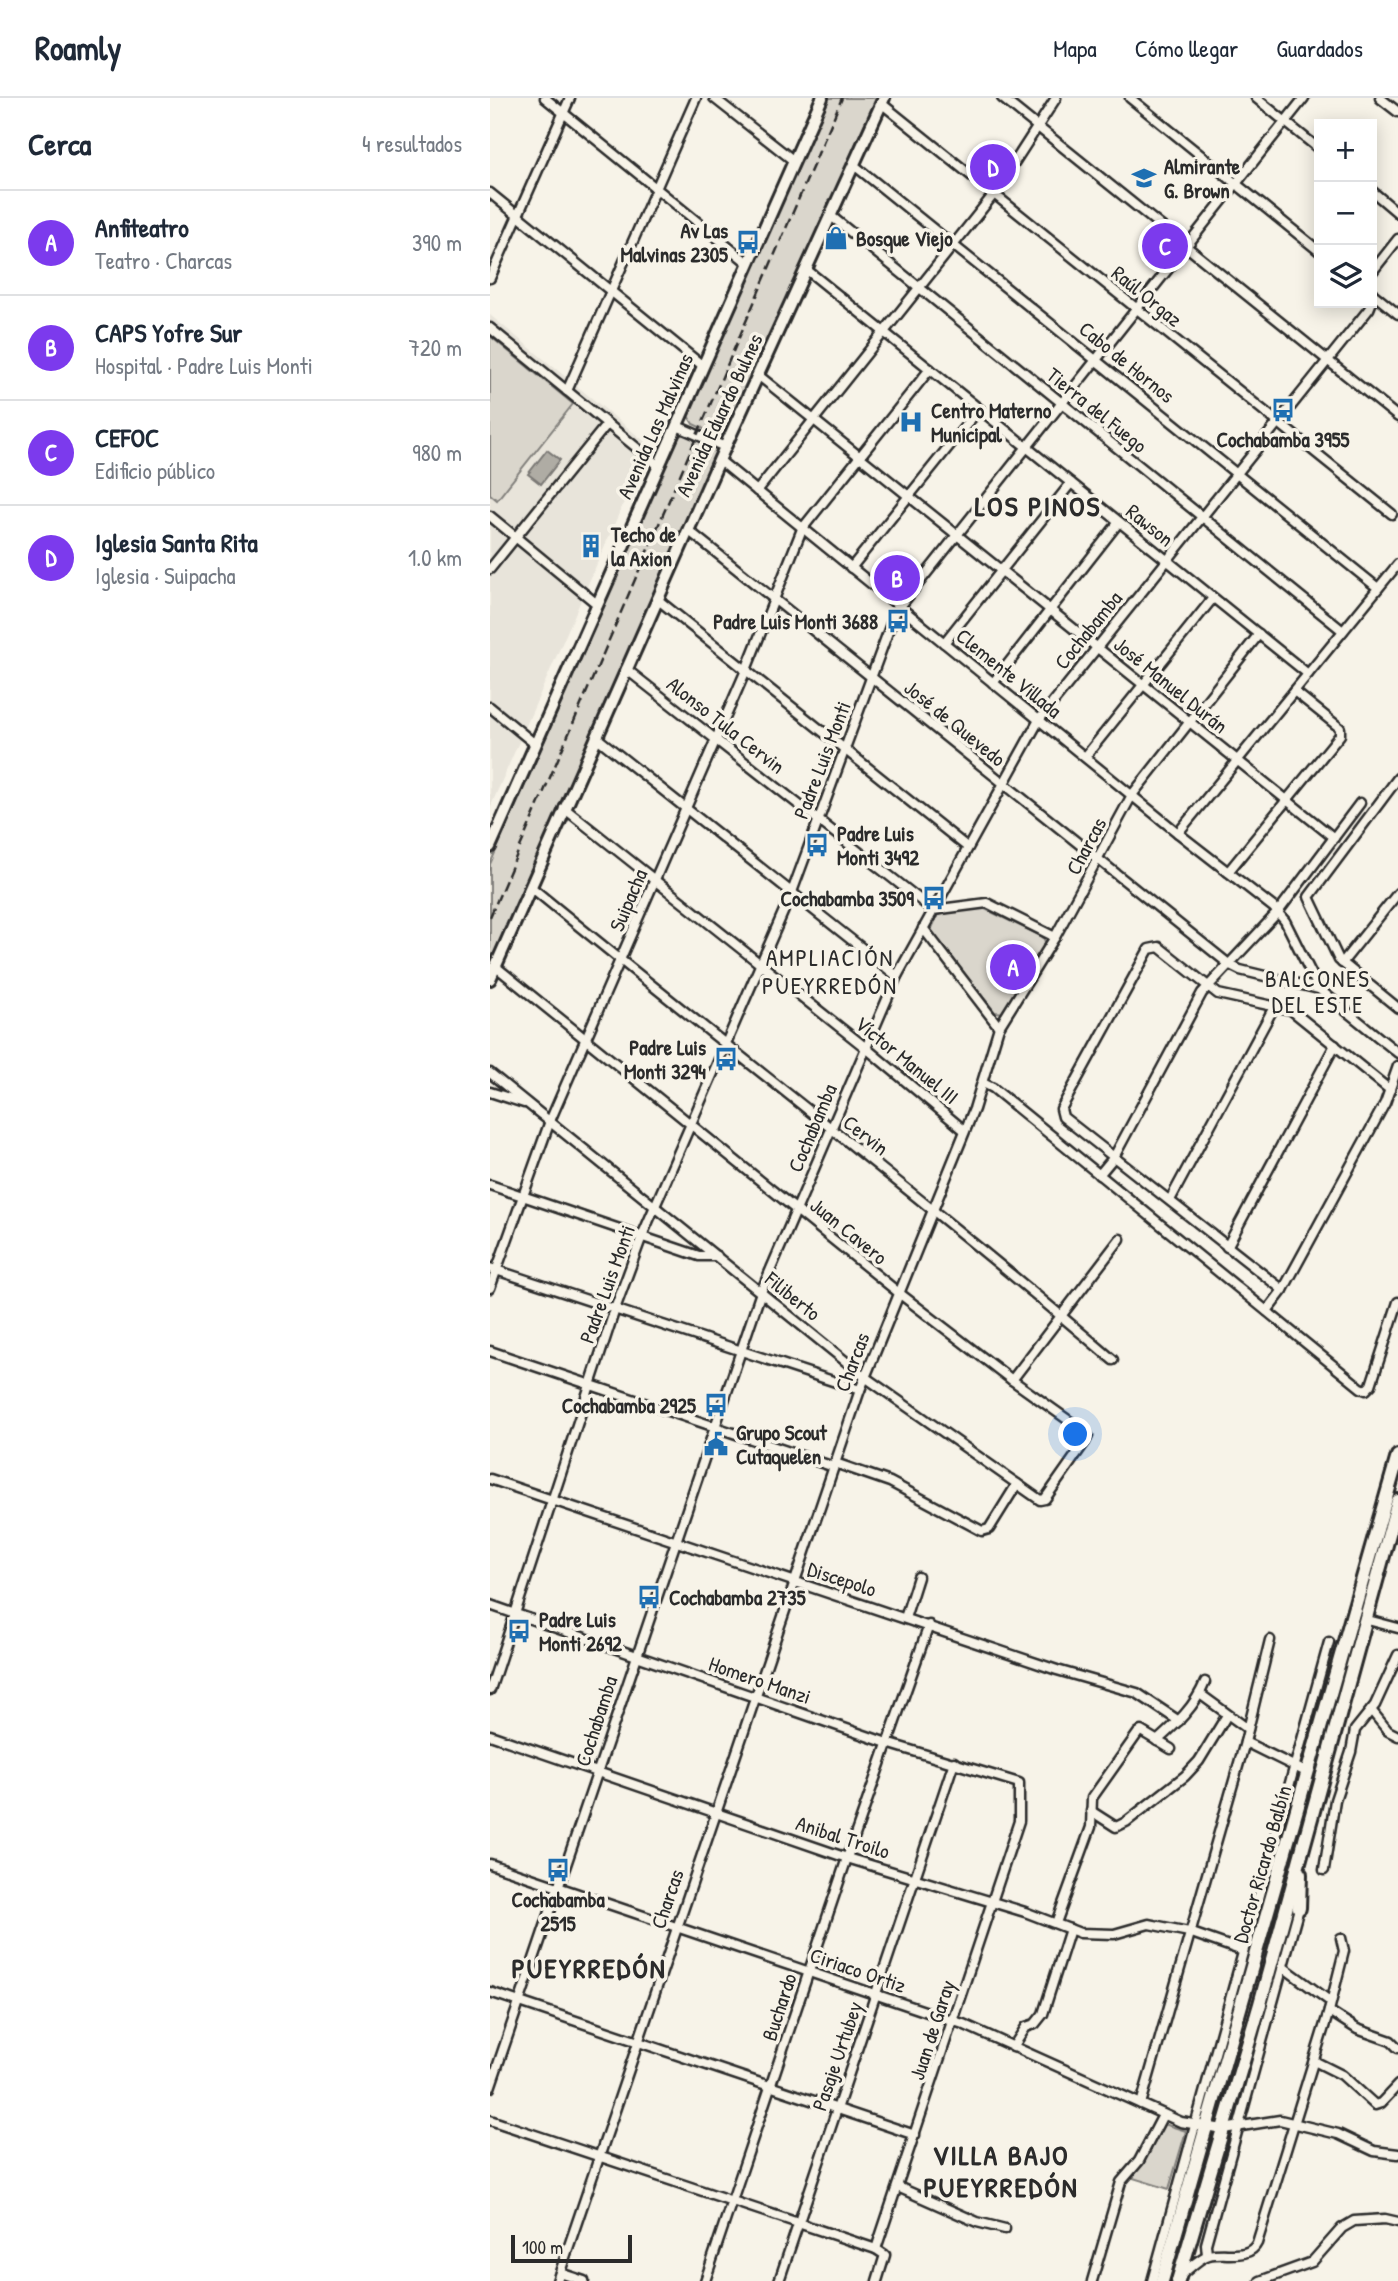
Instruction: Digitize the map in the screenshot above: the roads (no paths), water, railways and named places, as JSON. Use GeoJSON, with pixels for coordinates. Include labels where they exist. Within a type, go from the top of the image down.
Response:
{"type":"FeatureCollection","features":[{"type":"Feature","properties":{"kind":"main road","name":"Avenida Las Malvinas"},"geometry":{"type":"LineString","coordinates":[[490,847],[822,98]]}},
{"type":"Feature","properties":{"kind":"main road","name":"Avenida Eduardo Bulnes"},"geometry":{"type":"LineString","coordinates":[[490,979],[657,598],[882,101]]}},
{"type":"Feature","properties":{"kind":"main road","name":"Doctor Ricardo Balbín"},"geometry":{"type":"LineString","coordinates":[[1162,2281],[1202,2127],[1308,1773],[1398,1456]]}},
{"type":"Feature","properties":{"kind":"main road","name":"Doctor Ricardo Balbín"},"geometry":{"type":"LineString","coordinates":[[1179,2278],[1301,1853],[1398,1501]]}},
{"type":"Feature","properties":{"kind":"main road"},"geometry":{"type":"LineString","coordinates":[[1299,1908],[1301,1853]]}},
{"type":"Feature","properties":{"kind":"street"},"geometry":{"type":"LineString","coordinates":[[545,98],[748,263]]}},
{"type":"Feature","properties":{"kind":"street"},"geometry":{"type":"LineString","coordinates":[[490,278],[570,98]]}},
{"type":"Feature","properties":{"kind":"street"},"geometry":{"type":"LineString","coordinates":[[566,391],[696,98]]}},
{"type":"Feature","properties":{"kind":"street"},"geometry":{"type":"LineString","coordinates":[[715,98],[794,161]]}},
{"type":"Feature","properties":{"kind":"street"},"geometry":{"type":"LineString","coordinates":[[1002,98],[1398,417]]}},
{"type":"Feature","properties":{"kind":"street"},"geometry":{"type":"LineString","coordinates":[[757,491],[994,194],[1056,98]]}},
{"type":"Feature","properties":{"kind":"street"},"geometry":{"type":"LineString","coordinates":[[1130,98],[1314,247]]}},
{"type":"Feature","properties":{"kind":"street"},"geometry":{"type":"LineString","coordinates":[[1256,98],[1314,145]]}},
{"type":"Feature","properties":{"kind":"street","name":"Padre Luis Monti"},"geometry":{"type":"LineString","coordinates":[[490,1690],[590,1384],[642,1236],[792,892],[898,605],[1304,98]]}},
{"type":"Feature","properties":{"kind":"street"},"geometry":{"type":"LineString","coordinates":[[1380,98],[1398,112]]}},
{"type":"Feature","properties":{"kind":"street","name":"Raúl Orgaz"},"geometry":{"type":"LineString","coordinates":[[882,101],[1392,514]]}},
{"type":"Feature","properties":{"kind":"street","name":"Cabo de Hornos"},"geometry":{"type":"LineString","coordinates":[[854,165],[1378,588]]}},
{"type":"Feature","properties":{"kind":"street"},"geometry":{"type":"LineString","coordinates":[[490,193],[703,366]]}},
{"type":"Feature","properties":{"kind":"street"},"geometry":{"type":"LineString","coordinates":[[1377,195],[1398,212]]}},
{"type":"Feature","properties":{"kind":"street","name":"Tierra del Fuego"},"geometry":{"type":"LineString","coordinates":[[831,216],[1343,631]]}},
{"type":"Feature","properties":{"kind":"street"},"geometry":{"type":"LineString","coordinates":[[1377,266],[1398,239]]}},
{"type":"Feature","properties":{"kind":"street","name":"Rawson"},"geometry":{"type":"LineString","coordinates":[[807,270],[1308,674]]}},
{"type":"Feature","properties":{"kind":"street"},"geometry":{"type":"LineString","coordinates":[[1377,297],[1398,314]]}},
{"type":"Feature","properties":{"kind":"street","name":"Cochabamba"},"geometry":{"type":"LineString","coordinates":[[490,2088],[761,1292],[897,976],[1039,720],[1369,308]]}},
{"type":"Feature","properties":{"kind":"street"},"geometry":{"type":"LineString","coordinates":[[490,328],[659,466]]}},
{"type":"Feature","properties":{"kind":"street","name":"Suipacha"},"geometry":{"type":"LineString","coordinates":[[490,1288],[493,1269],[550,1121],[746,670],[802,528],[930,369]]}},
{"type":"Feature","properties":{"kind":"street","name":"José Manuel Durán"},"geometry":{"type":"LineString","coordinates":[[758,375],[1334,838]]}},
{"type":"Feature","properties":{"kind":"street"},"geometry":{"type":"LineString","coordinates":[[850,568],[979,409]]}},
{"type":"Feature","properties":{"kind":"street"},"geometry":{"type":"LineString","coordinates":[[490,569],[607,424]]}},
{"type":"Feature","properties":{"kind":"street"},"geometry":{"type":"LineString","coordinates":[[677,426],[725,447]]}},
{"type":"Feature","properties":{"kind":"street","name":"Clemente Villada"},"geometry":{"type":"LineString","coordinates":[[719,460],[1278,912]]}},
{"type":"Feature","properties":{"kind":"street"},"geometry":{"type":"LineString","coordinates":[[944,643],[1071,483]]}},
{"type":"Feature","properties":{"kind":"street"},"geometry":{"type":"LineString","coordinates":[[490,516],[597,604]]}},
{"type":"Feature","properties":{"kind":"street"},"geometry":{"type":"LineString","coordinates":[[993,683],[1119,522]]}},
{"type":"Feature","properties":{"kind":"street","name":"José de Quevedo"},"geometry":{"type":"LineString","coordinates":[[688,530],[1230,965],[1240,970],[1319,989]]}},
{"type":"Feature","properties":{"kind":"street"},"geometry":{"type":"LineString","coordinates":[[1178,833],[1398,564]]}},
{"type":"Feature","properties":{"kind":"street"},"geometry":{"type":"LineString","coordinates":[[657,598],[967,847]]}},
{"type":"Feature","properties":{"kind":"street"},"geometry":{"type":"LineString","coordinates":[[1085,757],[1213,598]]}},
{"type":"Feature","properties":{"kind":"street","name":"Charcas"},"geometry":{"type":"LineString","coordinates":[[559,2277],[864,1377],[983,1083],[999,1027],[1055,937],[1132,795],[1259,634]]}},
{"type":"Feature","properties":{"kind":"street","name":"Alonso Tula Cervin"},"geometry":{"type":"LineString","coordinates":[[626,668],[933,910]]}},
{"type":"Feature","properties":{"kind":"street"},"geometry":{"type":"LineString","coordinates":[[1228,873],[1340,735],[1340,727],[1294,691]]}},
{"type":"Feature","properties":{"kind":"street"},"geometry":{"type":"LineString","coordinates":[[490,707],[535,744]]}},
{"type":"Feature","properties":{"kind":"street"},"geometry":{"type":"LineString","coordinates":[[596,737],[897,976]]}},
{"type":"Feature","properties":{"kind":"street"},"geometry":{"type":"LineString","coordinates":[[1398,778],[1309,897],[1342,964],[1398,1009]]}},
{"type":"Feature","properties":{"kind":"street"},"geometry":{"type":"LineString","coordinates":[[1099,1175],[1114,1157],[1208,986],[1278,912],[1360,803]]}},
{"type":"Feature","properties":{"kind":"street","name":"Víctor Manuel III"},"geometry":{"type":"LineString","coordinates":[[564,808],[866,1048],[964,1130]]}},
{"type":"Feature","properties":{"kind":"street","name":"Cervin"},"geometry":{"type":"LineString","coordinates":[[531,887],[831,1130],[933,1209],[1113,1360]]}},
{"type":"Feature","properties":{"kind":"street"},"geometry":{"type":"LineString","coordinates":[[1342,964],[1398,893]]}},
{"type":"Feature","properties":{"kind":"street"},"geometry":{"type":"LineString","coordinates":[[933,910],[987,903],[1055,937]]}},
{"type":"Feature","properties":{"kind":"street"},"geometry":{"type":"LineString","coordinates":[[1278,912],[1285,920],[1319,989],[1396,1048]]}},
{"type":"Feature","properties":{"kind":"street"},"geometry":{"type":"LineString","coordinates":[[923,928],[999,1027]]}},
{"type":"Feature","properties":{"kind":"street"},"geometry":{"type":"LineString","coordinates":[[1283,1290],[1061,1114],[1080,1075],[1149,949],[1159,947],[1223,996],[1291,1010],[1390,1090]]}},
{"type":"Feature","properties":{"kind":"street","name":"Juan Cavero"},"geometry":{"type":"LineString","coordinates":[[495,966],[898,1293],[1085,1432],[1088,1436],[1045,1499]]}},
{"type":"Feature","properties":{"kind":"street"},"geometry":{"type":"LineString","coordinates":[[1170,1200],[1274,1007]]}},
{"type":"Feature","properties":{"kind":"street"},"geometry":{"type":"LineString","coordinates":[[1227,1247],[1335,1045]]}},
{"type":"Feature","properties":{"kind":"street"},"geometry":{"type":"LineString","coordinates":[[1266,1311],[1283,1290],[1385,1103],[1398,1066]]}},
{"type":"Feature","properties":{"kind":"street","name":"Filiberto"},"geometry":{"type":"LineString","coordinates":[[490,1073],[864,1377],[1041,1500],[1045,1499]]}},
{"type":"Feature","properties":{"kind":"street"},"geometry":{"type":"LineString","coordinates":[[983,1083],[993,1088],[1366,1390],[1371,1385],[1398,1302]]}},
{"type":"Feature","properties":{"kind":"street","name":"Filiberto"},"geometry":{"type":"LineString","coordinates":[[490,1092],[529,1105]]}},
{"type":"Feature","properties":{"kind":"street"},"geometry":{"type":"LineString","coordinates":[[490,1185],[699,1256],[716,1256]]}},
{"type":"Feature","properties":{"kind":"street"},"geometry":{"type":"LineString","coordinates":[[1012,1380],[1120,1239]]}},
{"type":"Feature","properties":{"kind":"street"},"geometry":{"type":"LineString","coordinates":[[493,1269],[860,1390]]}},
{"type":"Feature","properties":{"kind":"street"},"geometry":{"type":"LineString","coordinates":[[490,1350],[715,1427],[890,1482],[982,1531],[989,1529],[1017,1483]]}},
{"type":"Feature","properties":{"kind":"street","name":"Discepolo"},"geometry":{"type":"LineString","coordinates":[[490,1479],[1057,1670],[1137,1693],[1179,1721]]}},
{"type":"Feature","properties":{"kind":"street"},"geometry":{"type":"LineString","coordinates":[[905,1618],[918,1577]]}},
{"type":"Feature","properties":{"kind":"street","name":"Homero Manzi"},"geometry":{"type":"LineString","coordinates":[[490,1605],[887,1743],[1019,1783]]}},
{"type":"Feature","properties":{"kind":"street"},"geometry":{"type":"LineString","coordinates":[[1364,1619],[1398,1628]]}},
{"type":"Feature","properties":{"kind":"street","name":"Buchardo"},"geometry":{"type":"LineString","coordinates":[[705,2281],[847,1858],[929,1625]]}},
{"type":"Feature","properties":{"kind":"street"},"geometry":{"type":"LineString","coordinates":[[1141,2104],[1245,1742],[1270,1640]]}},
{"type":"Feature","properties":{"kind":"street"},"geometry":{"type":"LineString","coordinates":[[1152,2281],[1202,2127],[1243,1951],[1329,1642]]}},
{"type":"Feature","properties":{"kind":"street"},"geometry":{"type":"LineString","coordinates":[[1324,1870],[1335,1800],[1351,1752],[1355,1730],[1361,1719],[1371,1710],[1398,1656]]}},
{"type":"Feature","properties":{"kind":"street"},"geometry":{"type":"LineString","coordinates":[[1157,1741],[1179,1721],[1200,1694],[1205,1682]]}},
{"type":"Feature","properties":{"kind":"street"},"geometry":{"type":"LineString","coordinates":[[1200,1694],[1248,1728]]}},
{"type":"Feature","properties":{"kind":"street"},"geometry":{"type":"LineString","coordinates":[[1371,1710],[1388,1731],[1398,1736]]}},
{"type":"Feature","properties":{"kind":"street"},"geometry":{"type":"LineString","coordinates":[[1091,1811],[1116,1827],[1126,1822],[1185,1776],[1199,1760],[1227,1715]]}},
{"type":"Feature","properties":{"kind":"street"},"geometry":{"type":"LineString","coordinates":[[1056,1923],[1088,1835],[1091,1798],[1138,1732],[1141,1731],[1171,1749]]}},
{"type":"Feature","properties":{"kind":"street","name":"Anibal Troilo"},"geometry":{"type":"LineString","coordinates":[[490,1735],[847,1858],[1056,1923],[1080,1933],[1106,1935],[1149,1924],[1189,1932],[1243,1951]]}},
{"type":"Feature","properties":{"kind":"street"},"geometry":{"type":"LineString","coordinates":[[1245,1742],[1308,1773]]}},
{"type":"Feature","properties":{"kind":"street","name":"Pasaje Urtubey"},"geometry":{"type":"LineString","coordinates":[[779,2281],[954,1762]]}},
{"type":"Feature","properties":{"kind":"street","name":"Juan de Garay"},"geometry":{"type":"LineString","coordinates":[[877,2281],[885,2255],[876,2249],[1019,1821],[1019,1783]]}},
{"type":"Feature","properties":{"kind":"street","name":"Ciriaco Ortiz"},"geometry":{"type":"LineString","coordinates":[[490,1864],[954,2021],[1163,2115],[1202,2127],[1223,2129],[1272,2120],[1294,2123],[1338,2134],[1374,2151],[1398,2154]]}},
{"type":"Feature","properties":{"kind":"street"},"geometry":{"type":"LineString","coordinates":[[1207,2255],[1206,2244],[1299,1908]]}},
{"type":"Feature","properties":{"kind":"street"},"geometry":{"type":"LineString","coordinates":[[1013,2047],[1026,2027],[1035,2024],[1043,2014],[1070,1929]]}},
{"type":"Feature","properties":{"kind":"street"},"geometry":{"type":"LineString","coordinates":[[1179,2278],[1207,2255],[1248,2253],[1255,2249],[1330,2006],[1344,1951],[1341,1938]]}},
{"type":"Feature","properties":{"kind":"street"},"geometry":{"type":"LineString","coordinates":[[1283,1967],[1357,2029],[1391,2041],[1398,2048]]}},
{"type":"Feature","properties":{"kind":"street"},"geometry":{"type":"LineString","coordinates":[[490,1992],[915,2135]]}},
{"type":"Feature","properties":{"kind":"street"},"geometry":{"type":"LineString","coordinates":[[1314,2061],[1342,2075],[1375,2105],[1381,2104],[1398,2085]]}},
{"type":"Feature","properties":{"kind":"street"},"geometry":{"type":"LineString","coordinates":[[1092,2281],[1121,2182],[1139,2161],[1163,2115]]}},
{"type":"Feature","properties":{"kind":"street"},"geometry":{"type":"LineString","coordinates":[[490,2120],[876,2249]]}},
{"type":"Feature","properties":{"kind":"street"},"geometry":{"type":"LineString","coordinates":[[898,2187],[977,2222],[1005,2229]]}},
{"type":"Feature","properties":{"kind":"street"},"geometry":{"type":"LineString","coordinates":[[1259,2281],[1312,2262],[1342,2228],[1354,2221],[1385,2219],[1398,2222]]}},
{"type":"Feature","properties":{"kind":"street"},"geometry":{"type":"LineString","coordinates":[[559,2277],[584,2281]]}},
{"type":"Feature","properties":{"kind":"railway"},"geometry":{"type":"LineString","coordinates":[[490,917],[842,98]]}},
{"type":"Feature","properties":{"kind":"place","name":"Iglesia Santa Rita"},"geometry":{"type":"Point","coordinates":[993,167]}},
{"type":"Feature","properties":{"kind":"place","name":"Almirante G. Brown"},"geometry":{"type":"Point","coordinates":[1144,178]}},
{"type":"Feature","properties":{"kind":"place","name":"Bosque Viejo"},"geometry":{"type":"Point","coordinates":[836,238]}},
{"type":"Feature","properties":{"kind":"place","name":"Av Las Malvinas 2305"},"geometry":{"type":"Point","coordinates":[748,242]}},
{"type":"Feature","properties":{"kind":"place","name":"CEFOC"},"geometry":{"type":"Point","coordinates":[1165,246]}},
{"type":"Feature","properties":{"kind":"place","name":"Cochabamba 3955"},"geometry":{"type":"Point","coordinates":[1283,410]}},
{"type":"Feature","properties":{"kind":"place","name":"Centro Materno Municipal"},"geometry":{"type":"Point","coordinates":[911,422]}},
{"type":"Feature","properties":{"kind":"place","name":"Techo de la Axion"},"geometry":{"type":"Point","coordinates":[591,546]}},
{"type":"Feature","properties":{"kind":"place","name":"CAPS Yofre Sur"},"geometry":{"type":"Point","coordinates":[897,578]}},
{"type":"Feature","properties":{"kind":"place","name":"Padre Luis Monti 3688"},"geometry":{"type":"Point","coordinates":[898,621]}},
{"type":"Feature","properties":{"kind":"place","name":"Padre Luis Monti 3492"},"geometry":{"type":"Point","coordinates":[817,845]}},
{"type":"Feature","properties":{"kind":"place","name":"Cochabamba 3509"},"geometry":{"type":"Point","coordinates":[934,898]}},
{"type":"Feature","properties":{"kind":"place","name":"Anfiteatro"},"geometry":{"type":"Point","coordinates":[1013,967]}},
{"type":"Feature","properties":{"kind":"place","name":"Padre Luis Monti 3294"},"geometry":{"type":"Point","coordinates":[726,1059]}},
{"type":"Feature","properties":{"kind":"place","name":"Cochabamba 2925"},"geometry":{"type":"Point","coordinates":[716,1405]}},
{"type":"Feature","properties":{"kind":"place","name":"Grupo Scout Cutaquelen"},"geometry":{"type":"Point","coordinates":[716,1444]}},
{"type":"Feature","properties":{"kind":"place","name":"Cochabamba 2735"},"geometry":{"type":"Point","coordinates":[649,1597]}},
{"type":"Feature","properties":{"kind":"place","name":"Padre Luis Monti 2692"},"geometry":{"type":"Point","coordinates":[519,1631]}},
{"type":"Feature","properties":{"kind":"place","name":"Cochabamba 2515"},"geometry":{"type":"Point","coordinates":[558,1870]}},
{"type":"Feature","properties":{"kind":"district","name":"LOS PINOS"},"geometry":{"type":"Point","coordinates":[1038,506]}},
{"type":"Feature","properties":{"kind":"district","name":"AMPLIACIÓN PUEYRREDÓN"},"geometry":{"type":"Point","coordinates":[830,971]}},
{"type":"Feature","properties":{"kind":"district","name":"BALCONES DEL ESTE"},"geometry":{"type":"Point","coordinates":[1318,991]}},
{"type":"Feature","properties":{"kind":"district","name":"PUEYRREDÓN"},"geometry":{"type":"Point","coordinates":[589,1968]}},
{"type":"Feature","properties":{"kind":"district","name":"VILLA BAJO PUEYRREDÓN"},"geometry":{"type":"Point","coordinates":[1001,2171]}}]}
